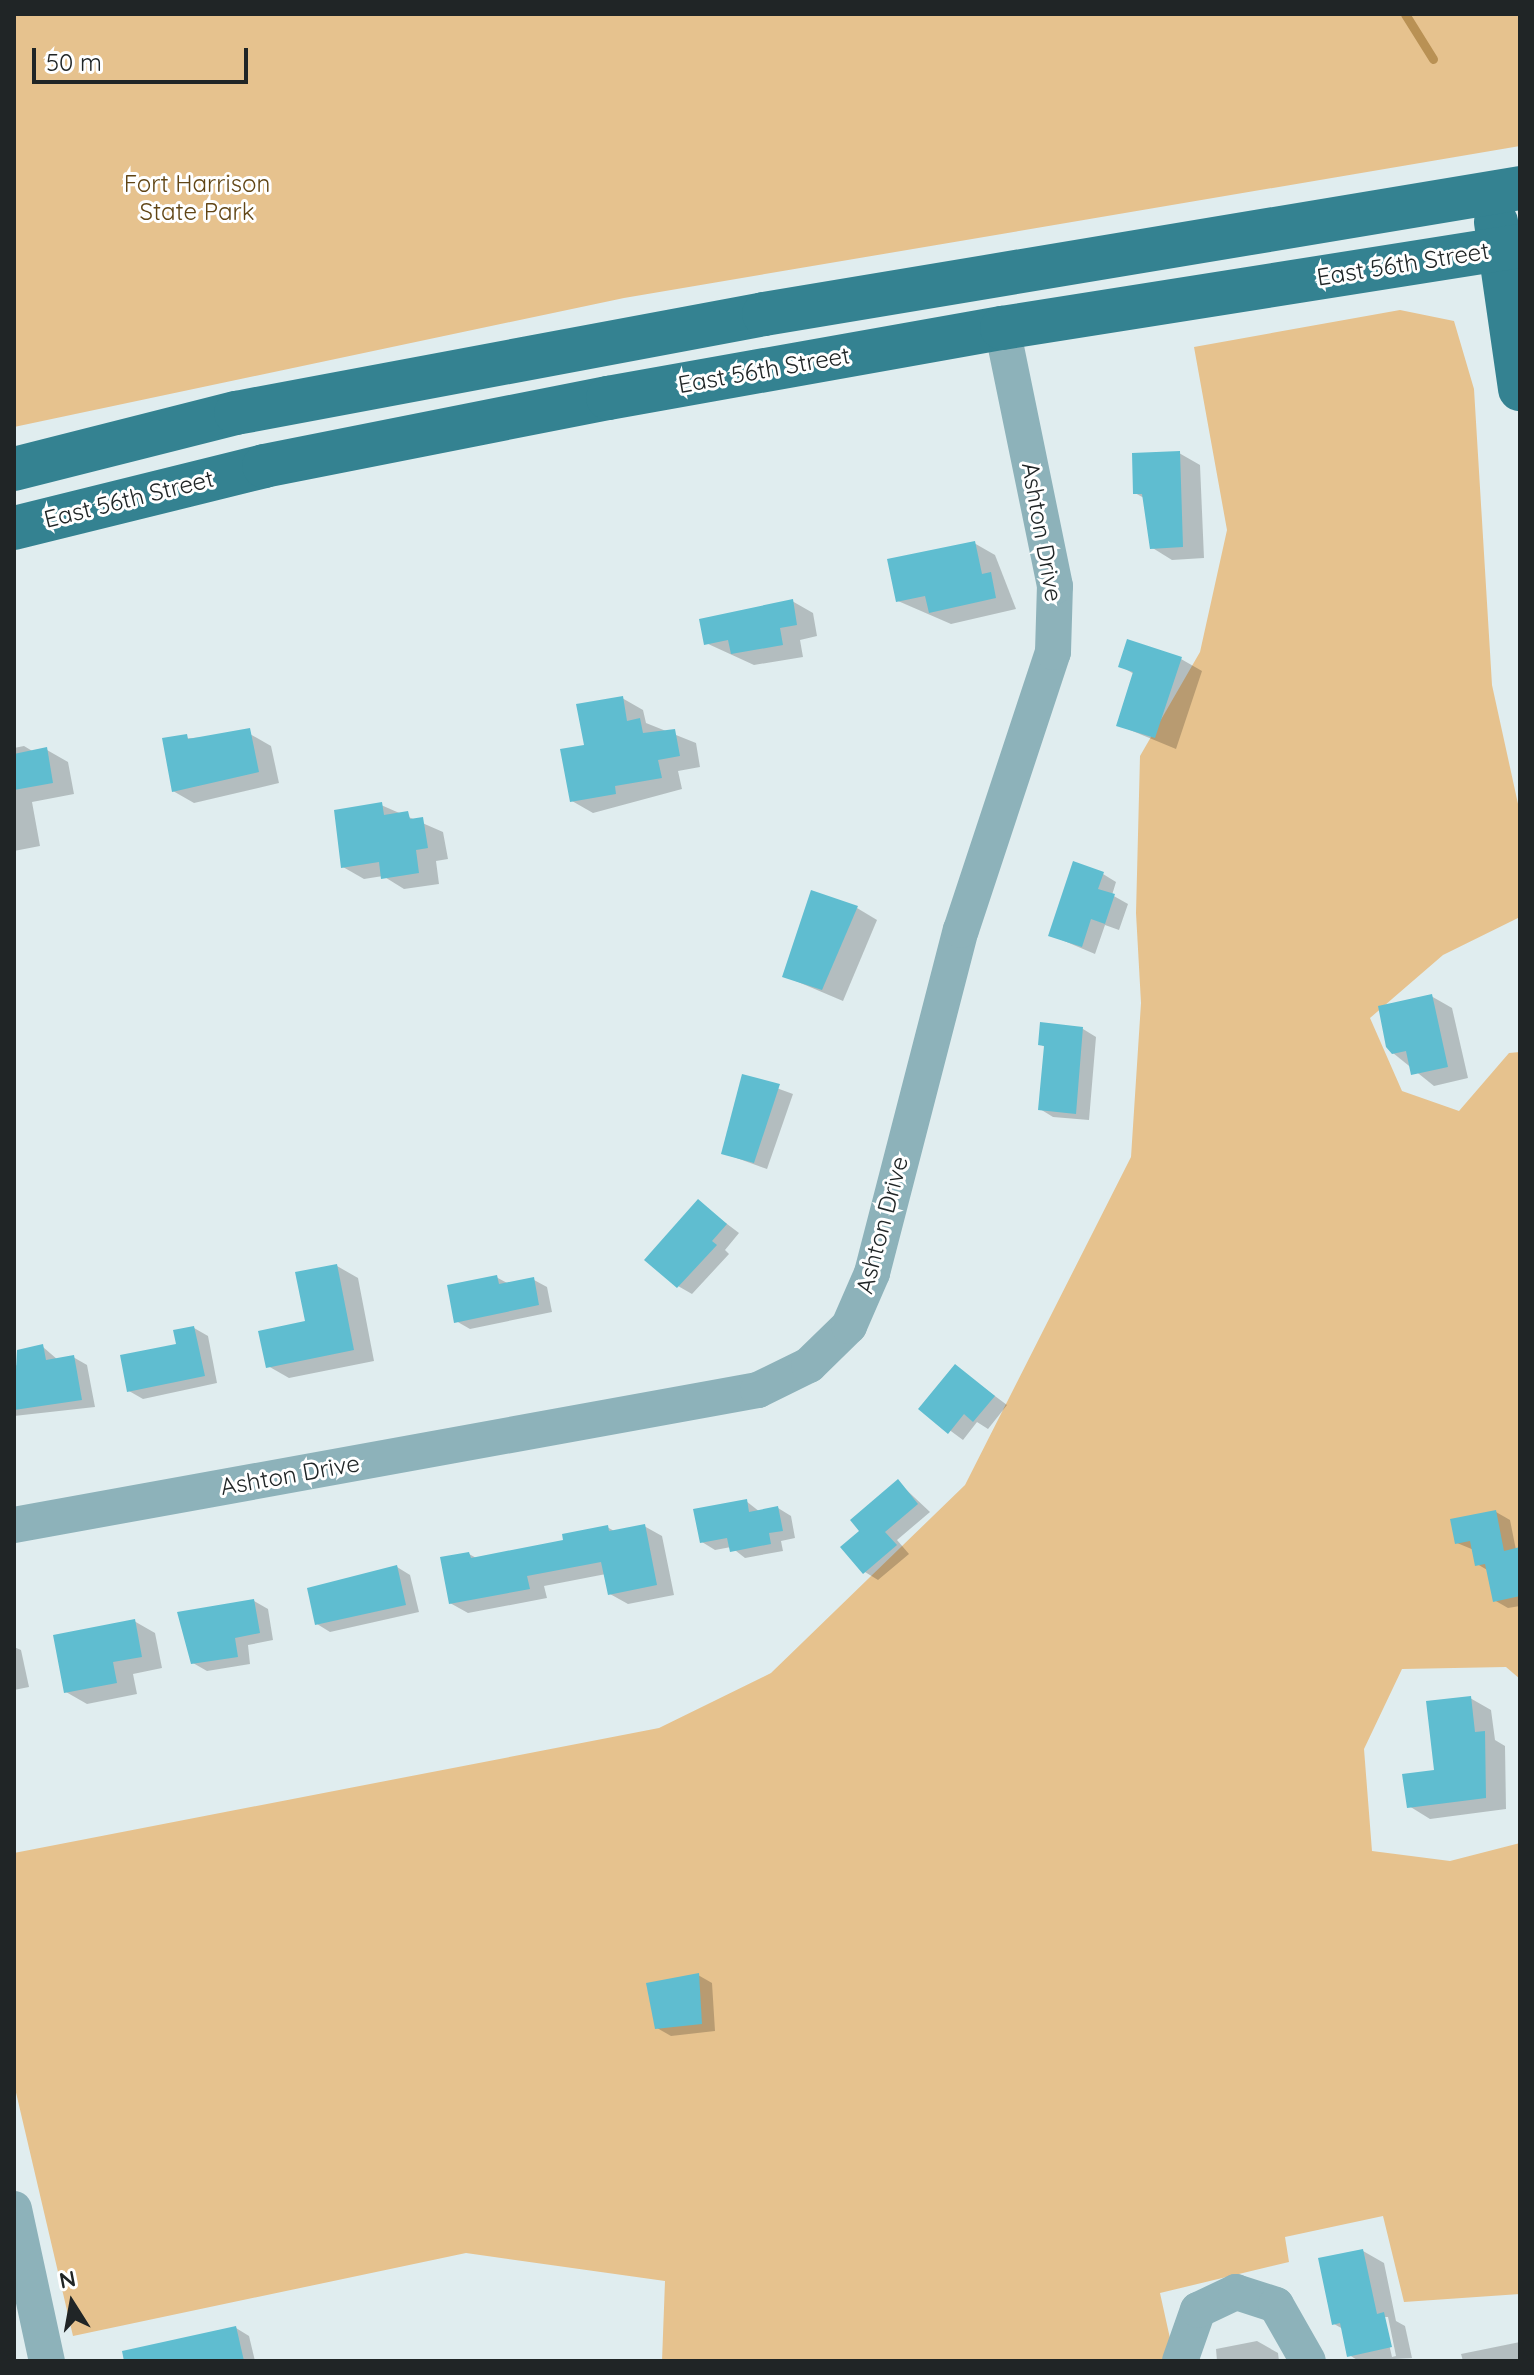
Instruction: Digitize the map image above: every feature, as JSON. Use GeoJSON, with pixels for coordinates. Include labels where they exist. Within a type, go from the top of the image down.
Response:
{"type":"FeatureCollection","features":[{"type":"Feature","properties":{"kind":"main road"},"geometry":{"type":"LineString","coordinates":[[14,469],[236,413],[764,314],[1504,190],[1511,247],[1520,389]]}},
{"type":"Feature","properties":{"kind":"main road","name":"East 56th Street"},"geometry":{"type":"LineString","coordinates":[[14,528],[264,466],[1002,328],[1511,247]]}},
{"type":"Feature","properties":{"kind":"street","name":"Ashton Drive"},"geometry":{"type":"LineString","coordinates":[[14,1525],[758,1390],[809,1365],[849,1326],[872,1273],[961,930],[1053,652],[1055,586],[1002,328]]}},
{"type":"Feature","properties":{"kind":"street"},"geometry":{"type":"LineString","coordinates":[[14,2209],[47,2361]]}},
{"type":"Feature","properties":{"kind":"street"},"geometry":{"type":"LineString","coordinates":[[1180,2361],[1198,2310],[1236,2292],[1276,2305],[1308,2361]]}},
{"type":"Feature","properties":{"kind":"green space","name":"Fort Harrison State Park"},"geometry":{"type":"Polygon","coordinates":[[[14,14],[1520,14],[1520,146],[624,298],[14,427],[14,14]]]}},
{"type":"Feature","properties":{"kind":"green space"},"geometry":{"type":"Polygon","coordinates":[[[1400,310],[1454,321],[1474,389],[1492,685],[1520,813],[1520,917],[1443,955],[1370,1018],[1402,1091],[1459,1111],[1509,1053],[1520,1052],[1520,1679],[1506,1667],[1402,1669],[1364,1749],[1372,1851],[1450,1861],[1520,1843],[1520,2294],[1404,2302],[1383,2216],[1285,2237],[1289,2262],[1160,2293],[1175,2361],[662,2361],[665,2281],[466,2253],[73,2336],[14,2084],[14,1853],[659,1728],[771,1673],[965,1485],[1131,1157],[1141,1003],[1136,913],[1140,756],[1200,652],[1227,530],[1194,347],[1400,310]]]}},
{"type":"Feature","properties":{"kind":"building"},"geometry":{"type":"Polygon","coordinates":[[[1180,451],[1183,547],[1150,549],[1142,494],[1133,494],[1132,453],[1180,451]]]}},
{"type":"Feature","properties":{"kind":"building"},"geometry":{"type":"Polygon","coordinates":[[[975,541],[982,574],[991,572],[996,598],[929,613],[925,596],[896,602],[887,559],[975,541]]]}},
{"type":"Feature","properties":{"kind":"building"},"geometry":{"type":"Polygon","coordinates":[[[793,599],[797,625],[780,628],[783,645],[731,654],[728,640],[704,645],[699,619],[793,599]]]}},
{"type":"Feature","properties":{"kind":"building"},"geometry":{"type":"Polygon","coordinates":[[[1127,639],[1182,657],[1155,738],[1116,726],[1133,672],[1118,667],[1127,639]]]}},
{"type":"Feature","properties":{"kind":"building"},"geometry":{"type":"Polygon","coordinates":[[[623,696],[627,721],[640,718],[643,733],[675,729],[680,756],[658,760],[662,778],[615,786],[616,794],[570,802],[560,749],[584,745],[576,704],[623,696]]]}},
{"type":"Feature","properties":{"kind":"building"},"geometry":{"type":"Polygon","coordinates":[[[250,728],[259,772],[172,792],[162,738],[187,734],[188,739],[250,728]]]}},
{"type":"Feature","properties":{"kind":"building"},"geometry":{"type":"Polygon","coordinates":[[[47,747],[53,783],[14,790],[14,754],[47,747]]]}},
{"type":"Feature","properties":{"kind":"building"},"geometry":{"type":"Polygon","coordinates":[[[382,802],[384,815],[408,811],[410,819],[423,817],[428,848],[416,850],[419,873],[381,879],[379,862],[341,868],[334,810],[382,802]]]}},
{"type":"Feature","properties":{"kind":"building"},"geometry":{"type":"Polygon","coordinates":[[[1073,861],[1104,872],[1098,889],[1115,894],[1105,924],[1091,919],[1082,947],[1048,936],[1073,861]]]}},
{"type":"Feature","properties":{"kind":"building"},"geometry":{"type":"Polygon","coordinates":[[[811,890],[858,906],[822,990],[782,977],[811,890]]]}},
{"type":"Feature","properties":{"kind":"building"},"geometry":{"type":"Polygon","coordinates":[[[1432,994],[1448,1067],[1411,1075],[1406,1051],[1392,1054],[1386,1047],[1378,1006],[1432,994]]]}},
{"type":"Feature","properties":{"kind":"building"},"geometry":{"type":"Polygon","coordinates":[[[1040,1022],[1083,1027],[1076,1114],[1038,1110],[1044,1046],[1038,1045],[1040,1022]]]}},
{"type":"Feature","properties":{"kind":"building"},"geometry":{"type":"Polygon","coordinates":[[[742,1074],[780,1084],[754,1163],[721,1154],[742,1074]]]}},
{"type":"Feature","properties":{"kind":"building"},"geometry":{"type":"Polygon","coordinates":[[[698,1199],[727,1224],[712,1241],[717,1245],[677,1288],[644,1260],[698,1199]]]}},
{"type":"Feature","properties":{"kind":"building"},"geometry":{"type":"Polygon","coordinates":[[[337,1264],[354,1350],[266,1368],[258,1331],[305,1321],[295,1272],[337,1264]]]}},
{"type":"Feature","properties":{"kind":"building"},"geometry":{"type":"Polygon","coordinates":[[[497,1275],[499,1284],[534,1277],[539,1305],[454,1323],[447,1285],[497,1275]]]}},
{"type":"Feature","properties":{"kind":"building"},"geometry":{"type":"Polygon","coordinates":[[[194,1326],[205,1376],[127,1392],[120,1355],[176,1344],[173,1330],[194,1326]]]}},
{"type":"Feature","properties":{"kind":"building"},"geometry":{"type":"Polygon","coordinates":[[[43,1344],[46,1360],[74,1355],[82,1400],[14,1410],[17,1350],[43,1344]]]}},
{"type":"Feature","properties":{"kind":"building"},"geometry":{"type":"Polygon","coordinates":[[[955,1364],[995,1396],[973,1422],[964,1414],[948,1434],[918,1409],[955,1364]]]}},
{"type":"Feature","properties":{"kind":"building"},"geometry":{"type":"Polygon","coordinates":[[[898,1479],[918,1504],[885,1532],[897,1545],[863,1574],[840,1547],[859,1531],[850,1520],[898,1479]]]}},
{"type":"Feature","properties":{"kind":"building"},"geometry":{"type":"Polygon","coordinates":[[[747,1499],[749,1512],[778,1506],[783,1531],[769,1533],[771,1544],[730,1552],[727,1538],[700,1543],[693,1509],[747,1499]]]}},
{"type":"Feature","properties":{"kind":"building"},"geometry":{"type":"Polygon","coordinates":[[[1496,1510],[1504,1551],[1520,1547],[1520,1596],[1493,1602],[1485,1564],[1475,1566],[1470,1541],[1455,1544],[1450,1519],[1496,1510]]]}},
{"type":"Feature","properties":{"kind":"building"},"geometry":{"type":"Polygon","coordinates":[[[645,1524],[657,1585],[608,1595],[601,1562],[527,1576],[530,1589],[449,1604],[440,1557],[469,1552],[471,1558],[563,1540],[562,1534],[608,1525],[609,1531],[645,1524]]]}},
{"type":"Feature","properties":{"kind":"building"},"geometry":{"type":"Polygon","coordinates":[[[397,1565],[406,1605],[315,1625],[307,1588],[397,1565]]]}},
{"type":"Feature","properties":{"kind":"building"},"geometry":{"type":"Polygon","coordinates":[[[254,1599],[260,1633],[235,1638],[238,1657],[191,1664],[177,1612],[254,1599]]]}},
{"type":"Feature","properties":{"kind":"building"},"geometry":{"type":"Polygon","coordinates":[[[135,1619],[142,1657],[113,1662],[117,1683],[64,1693],[53,1635],[135,1619]]]}},
{"type":"Feature","properties":{"kind":"building"},"geometry":{"type":"Polygon","coordinates":[[[1471,1696],[1475,1732],[1485,1731],[1486,1798],[1407,1808],[1402,1774],[1434,1770],[1426,1701],[1471,1696]]]}},
{"type":"Feature","properties":{"kind":"building"},"geometry":{"type":"Polygon","coordinates":[[[699,1973],[702,2024],[655,2029],[646,1983],[699,1973]]]}},
{"type":"Feature","properties":{"kind":"building"},"geometry":{"type":"Polygon","coordinates":[[[1363,2249],[1377,2314],[1384,2312],[1392,2347],[1347,2357],[1340,2323],[1332,2325],[1318,2258],[1363,2249]]]}},
{"type":"Feature","properties":{"kind":"building"},"geometry":{"type":"Polygon","coordinates":[[[236,2326],[244,2361],[124,2361],[122,2351],[236,2326]]]}},
{"type":"Feature","properties":{"kind":"waterway"},"geometry":{"type":"LineString","coordinates":[[1405,14],[1433,59]]}}]}
